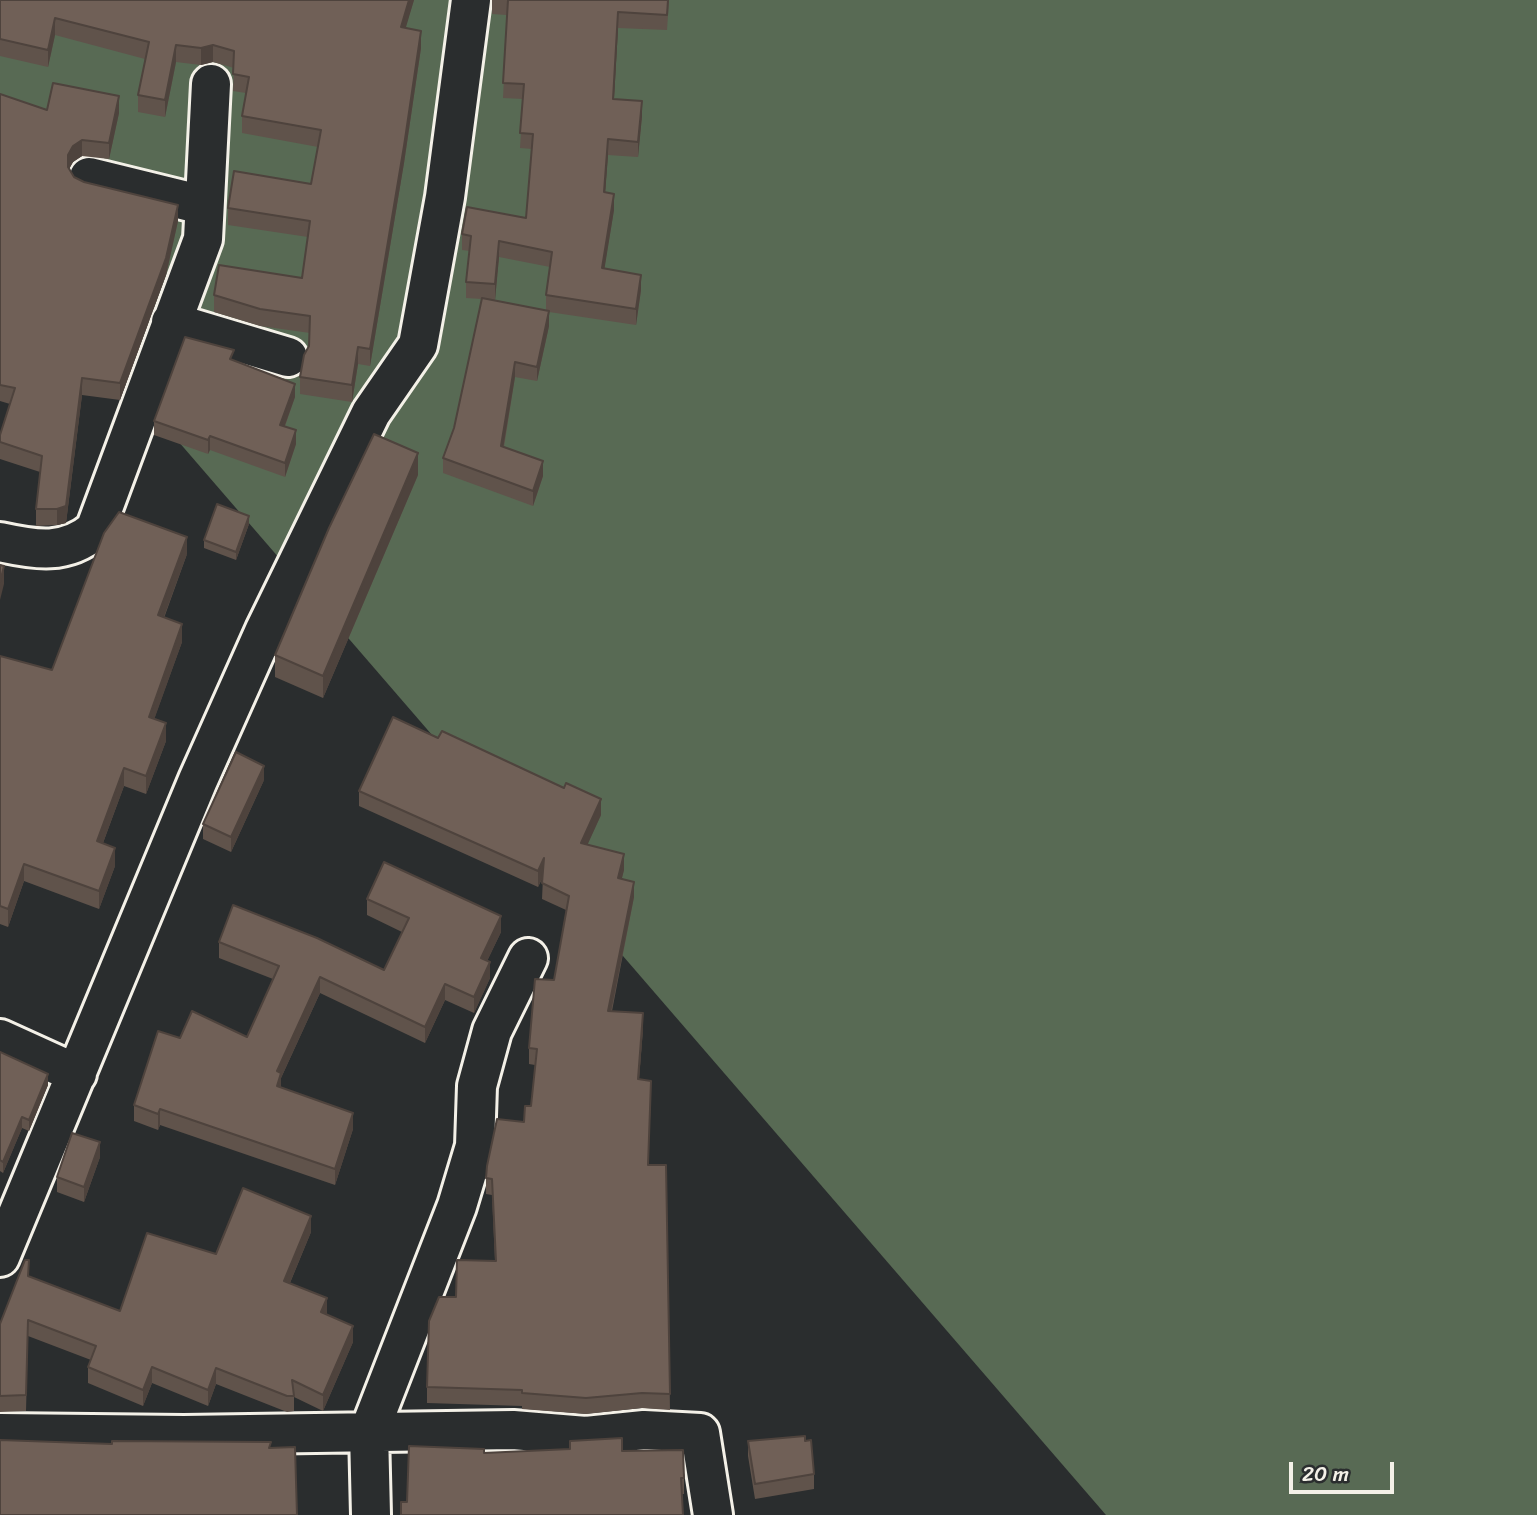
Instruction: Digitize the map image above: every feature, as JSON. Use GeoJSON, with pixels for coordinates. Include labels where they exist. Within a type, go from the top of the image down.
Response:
{"type":"FeatureCollection","features":[{"type":"Feature","properties":{"kind":"street"},"geometry":{"type":"LineString","coordinates":[[0,1257],[198,780],[265,630],[371,413],[418,345],[445,197],[471,0]]}},
{"type":"Feature","properties":{"kind":"street"},"geometry":{"type":"LineString","coordinates":[[0,542],[34,550],[62,549],[82,542],[95,530],[203,239],[211,83]]}},
{"type":"Feature","properties":{"kind":"street"},"geometry":{"type":"LineString","coordinates":[[89,177],[203,205]]}},
{"type":"Feature","properties":{"kind":"street"},"geometry":{"type":"LineString","coordinates":[[171,322],[288,357]]}},
{"type":"Feature","properties":{"kind":"street"},"geometry":{"type":"LineString","coordinates":[[371,1515],[369,1432],[457,1206],[475,1146],[477,1086],[492,1031],[528,958]]}},
{"type":"Feature","properties":{"kind":"street"},"geometry":{"type":"LineString","coordinates":[[0,1039],[77,1074]]}},
{"type":"Feature","properties":{"kind":"street"},"geometry":{"type":"LineString","coordinates":[[0,1433],[513,1430],[586,1436],[645,1430],[700,1433],[713,1515]]}},
{"type":"Feature","properties":{"kind":"green space"},"geometry":{"type":"Polygon","coordinates":[[[0,0],[1537,0],[1537,1515],[1106,1515],[0,235],[0,0]]]}},
{"type":"Feature","properties":{"kind":"building"},"geometry":{"type":"Polygon","coordinates":[[[0,0],[409,0],[401,27],[421,31],[404,146],[370,349],[358,347],[352,385],[300,377],[304,355],[309,346],[310,316],[260,309],[214,295],[219,265],[302,278],[310,221],[228,208],[234,171],[311,184],[321,130],[242,116],[249,77],[233,74],[234,51],[213,45],[201,48],[176,45],[165,100],[138,95],[149,42],[55,18],[48,50],[0,39],[0,0]]]}},
{"type":"Feature","properties":{"kind":"building"},"geometry":{"type":"Polygon","coordinates":[[[508,0],[668,0],[667,15],[618,12],[613,99],[642,101],[638,142],[608,139],[604,192],[614,194],[602,268],[641,275],[636,309],[546,295],[552,252],[499,241],[495,284],[466,282],[471,236],[462,234],[467,207],[526,218],[533,134],[520,133],[524,84],[503,83],[508,0]]]}},
{"type":"Feature","properties":{"kind":"building"},"geometry":{"type":"Polygon","coordinates":[[[53,83],[119,96],[109,143],[82,140],[73,146],[68,155],[68,167],[74,177],[84,182],[178,205],[166,258],[120,383],[82,378],[66,506],[36,509],[42,456],[0,442],[15,388],[0,385],[0,94],[47,110],[53,83]]]}},
{"type":"Feature","properties":{"kind":"building"},"geometry":{"type":"Polygon","coordinates":[[[482,298],[549,311],[537,367],[515,362],[501,446],[543,461],[533,491],[443,458],[454,428],[482,298]]]}},
{"type":"Feature","properties":{"kind":"building"},"geometry":{"type":"Polygon","coordinates":[[[185,337],[234,350],[230,359],[295,384],[280,425],[296,430],[285,463],[210,436],[208,440],[154,421],[185,337]]]}},
{"type":"Feature","properties":{"kind":"building"},"geometry":{"type":"Polygon","coordinates":[[[374,434],[418,453],[323,676],[275,655],[329,528],[374,434]]]}},
{"type":"Feature","properties":{"kind":"building"},"geometry":{"type":"Polygon","coordinates":[[[217,504],[249,516],[236,552],[204,540],[217,504]]]}},
{"type":"Feature","properties":{"kind":"building"},"geometry":{"type":"Polygon","coordinates":[[[119,512],[187,537],[158,615],[182,624],[149,717],[166,723],[146,776],[124,768],[97,841],[115,848],[99,891],[24,864],[8,909],[0,906],[0,656],[52,670],[104,533],[119,512]]]}},
{"type":"Feature","properties":{"kind":"building"},"geometry":{"type":"Polygon","coordinates":[[[0,565],[4,566],[0,582],[0,565]]]}},
{"type":"Feature","properties":{"kind":"building"},"geometry":{"type":"Polygon","coordinates":[[[393,717],[438,738],[442,731],[564,788],[566,783],[601,799],[581,843],[624,854],[618,878],[634,882],[608,1011],[643,1013],[638,1079],[651,1081],[648,1165],[666,1165],[670,1394],[642,1393],[586,1398],[522,1393],[522,1390],[427,1387],[429,1321],[439,1297],[456,1297],[457,1260],[496,1261],[492,1179],[486,1178],[487,1166],[497,1119],[524,1122],[525,1106],[531,1106],[537,1049],[529,1048],[535,979],[554,980],[569,896],[542,883],[544,858],[538,871],[359,791],[393,717]]]}},
{"type":"Feature","properties":{"kind":"building"},"geometry":{"type":"Polygon","coordinates":[[[236,752],[264,766],[231,837],[203,824],[236,752]]]}},
{"type":"Feature","properties":{"kind":"building"},"geometry":{"type":"Polygon","coordinates":[[[384,862],[501,916],[481,958],[490,962],[474,997],[445,984],[425,1027],[320,977],[277,1071],[281,1073],[277,1086],[353,1113],[335,1169],[160,1109],[158,1114],[134,1105],[158,1031],[180,1038],[192,1011],[247,1037],[279,966],[219,942],[233,905],[317,938],[384,970],[409,918],[367,899],[384,862]]]}},
{"type":"Feature","properties":{"kind":"building"},"geometry":{"type":"Polygon","coordinates":[[[0,1052],[48,1074],[29,1120],[22,1117],[3,1162],[0,1160],[0,1052]]]}},
{"type":"Feature","properties":{"kind":"building"},"geometry":{"type":"Polygon","coordinates":[[[72,1133],[100,1142],[84,1187],[57,1177],[72,1133]]]}},
{"type":"Feature","properties":{"kind":"building"},"geometry":{"type":"Polygon","coordinates":[[[243,1188],[311,1216],[284,1281],[327,1298],[321,1312],[353,1326],[323,1395],[292,1380],[294,1396],[287,1396],[216,1368],[208,1390],[152,1367],[143,1390],[88,1367],[96,1346],[28,1320],[26,1395],[0,1396],[0,1324],[25,1260],[29,1260],[28,1276],[120,1311],[147,1233],[216,1254],[243,1188]]]}},
{"type":"Feature","properties":{"kind":"building"},"geometry":{"type":"Polygon","coordinates":[[[805,1436],[805,1441],[811,1440],[814,1474],[755,1484],[748,1441],[805,1436]]]}},
{"type":"Feature","properties":{"kind":"building"},"geometry":{"type":"Polygon","coordinates":[[[622,1438],[622,1451],[683,1450],[683,1515],[401,1515],[401,1502],[407,1502],[409,1446],[484,1449],[484,1453],[570,1449],[570,1441],[622,1438]]]}},
{"type":"Feature","properties":{"kind":"building"},"geometry":{"type":"Polygon","coordinates":[[[0,1440],[112,1444],[112,1441],[271,1442],[269,1448],[295,1447],[297,1515],[0,1515],[0,1440]]]}}]}
